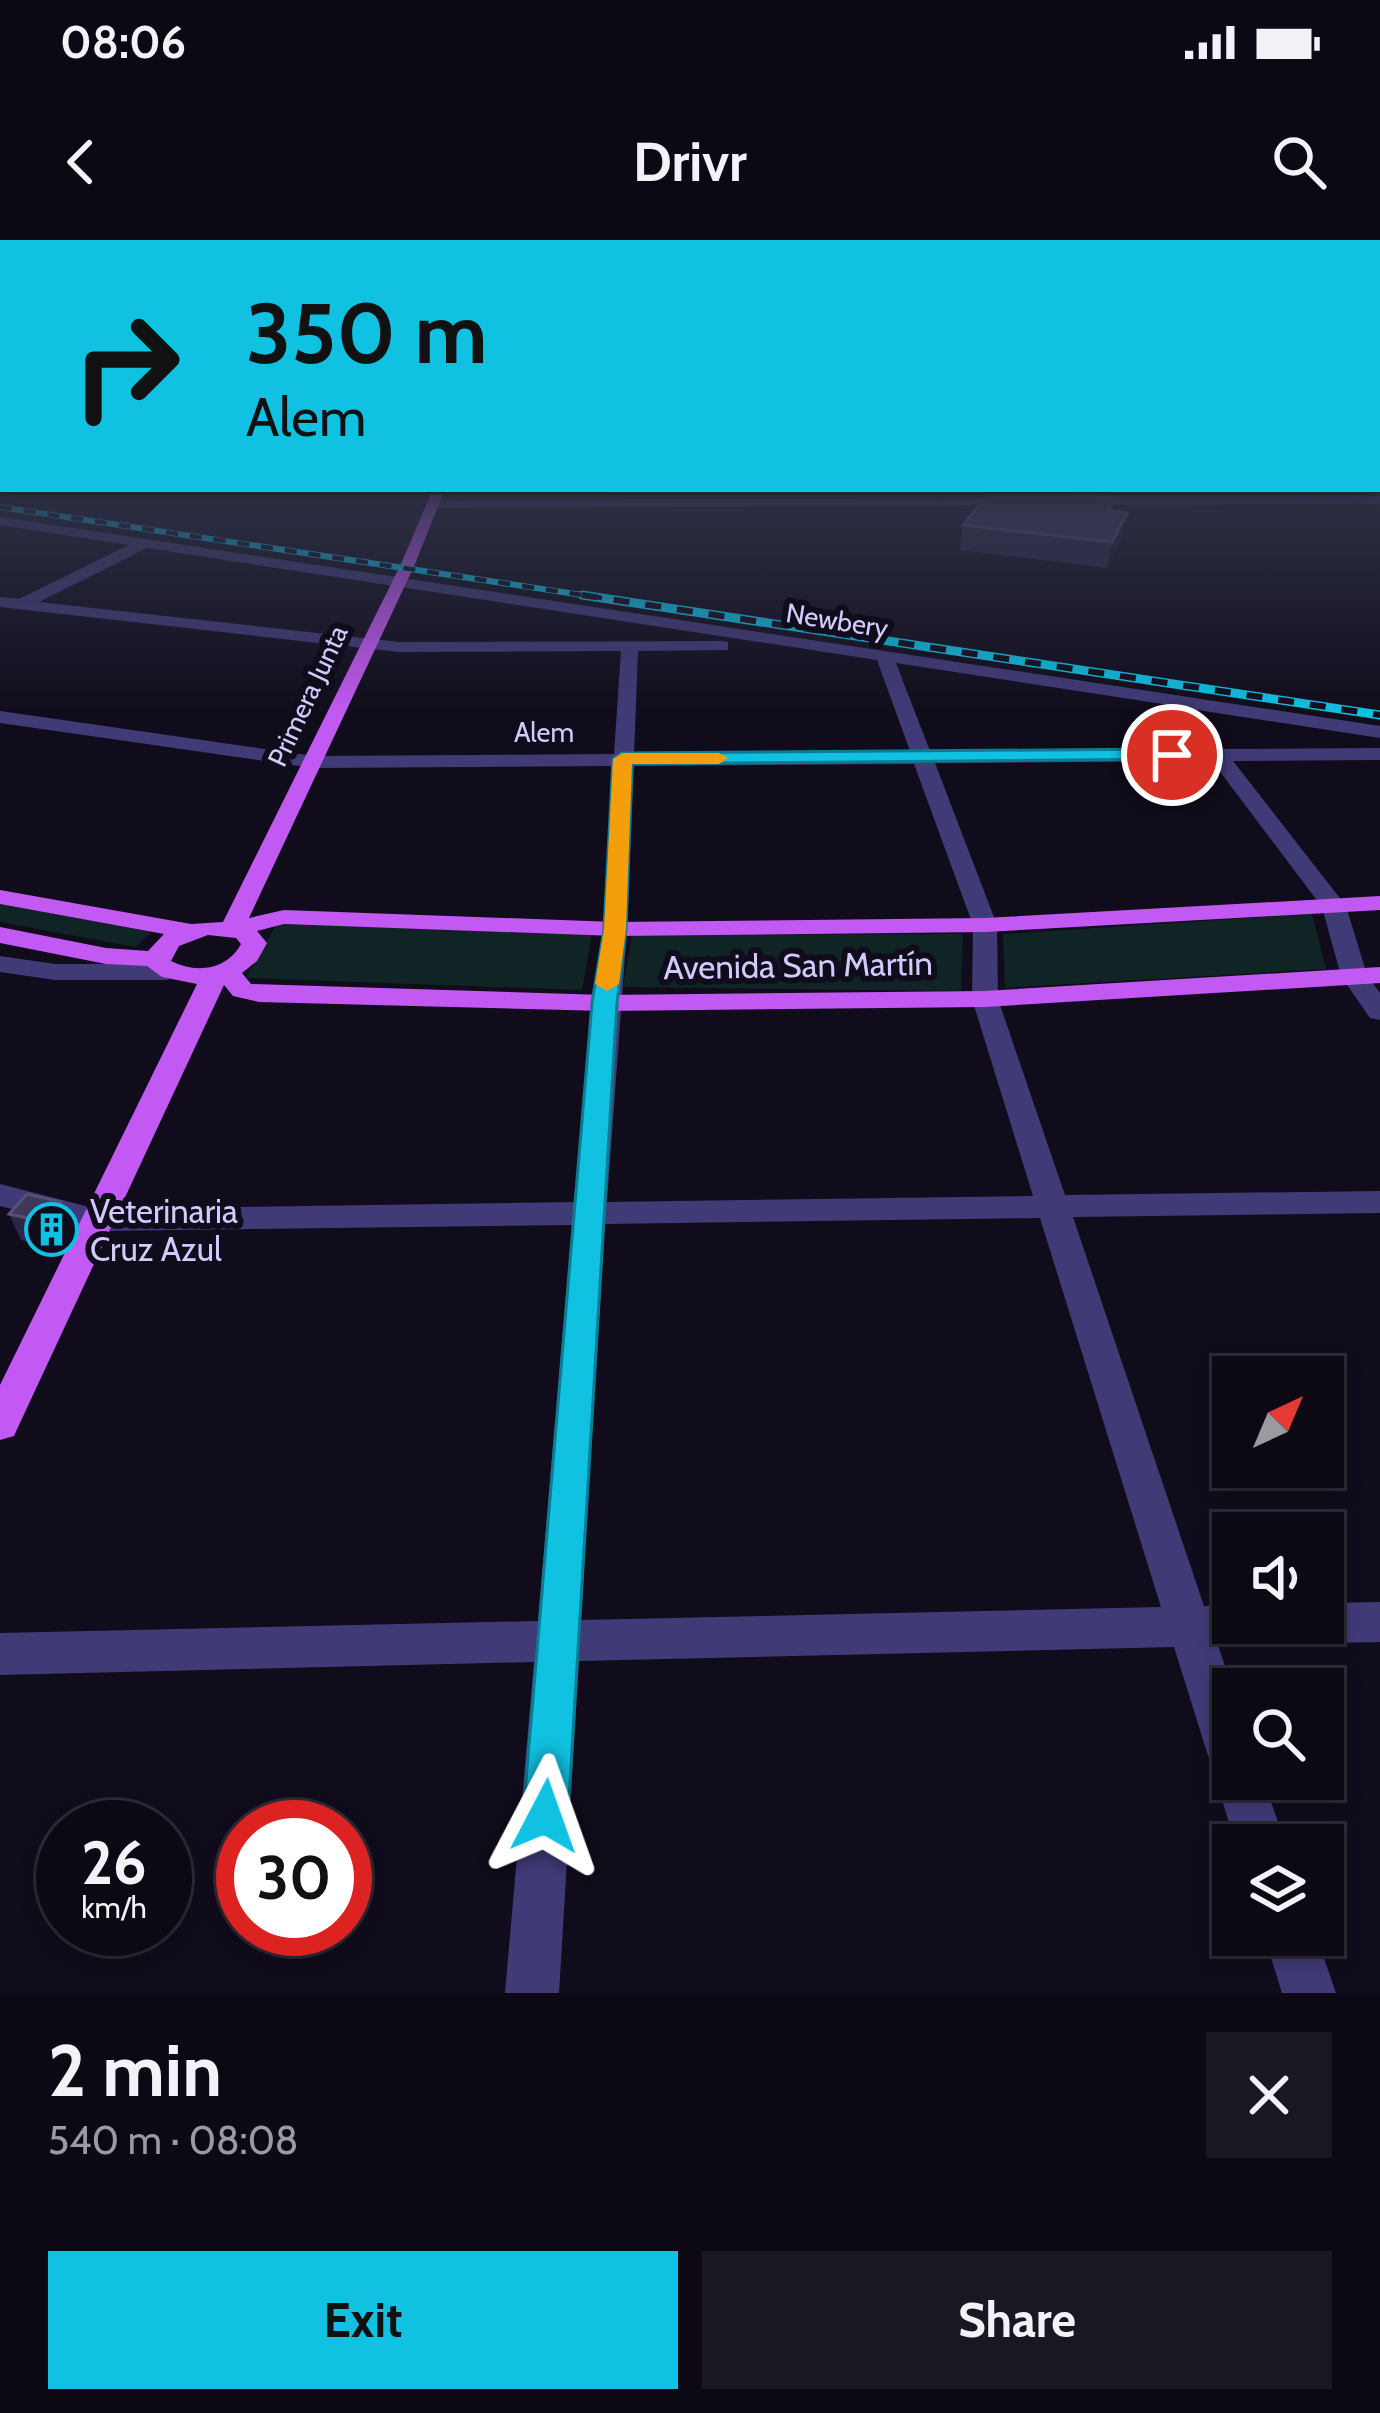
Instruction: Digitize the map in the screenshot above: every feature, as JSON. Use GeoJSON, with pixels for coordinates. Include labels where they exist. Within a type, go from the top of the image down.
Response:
{"type":"FeatureCollection","features":[{"type":"Feature","properties":{"kind":"main road","name":"Primera Junta"},"geometry":{"type":"LineString","coordinates":[[191,975],[253,951],[250,937],[234,929],[411,552]]}},
{"type":"Feature","properties":{"kind":"main road"},"geometry":{"type":"LineString","coordinates":[[0,897],[190,932]]}},
{"type":"Feature","properties":{"kind":"main road","name":"Avenida San Martín"},"geometry":{"type":"LineString","coordinates":[[190,932],[234,929],[284,917],[615,929],[985,925],[1380,903]]}},
{"type":"Feature","properties":{"kind":"main road"},"geometry":{"type":"LineString","coordinates":[[0,1425],[97,1220],[191,975],[164,946],[190,932]]}},
{"type":"Feature","properties":{"kind":"main road","name":"Avenida San Martín"},"geometry":{"type":"LineString","coordinates":[[0,935],[259,994],[604,1003],[985,999],[1367,975]]}},
{"type":"Feature","properties":{"kind":"street"},"geometry":{"type":"LineString","coordinates":[[0,614],[128,552]]}},
{"type":"Feature","properties":{"kind":"street","name":"Newbery"},"geometry":{"type":"LineString","coordinates":[[203,552],[1380,732]]}},
{"type":"Feature","properties":{"kind":"street"},"geometry":{"type":"LineString","coordinates":[[0,602],[368,644],[730,646],[769,638]]}},
{"type":"Feature","properties":{"kind":"street"},"geometry":{"type":"LineString","coordinates":[[532,1993],[604,1003],[615,929],[629,646]]}},
{"type":"Feature","properties":{"kind":"street"},"geometry":{"type":"LineString","coordinates":[[884,656],[985,925],[985,999],[1212,1695]]}},
{"type":"Feature","properties":{"kind":"street"},"geometry":{"type":"LineString","coordinates":[[1174,699],[1334,906],[1380,1012]]}},
{"type":"Feature","properties":{"kind":"street","name":"Alem"},"geometry":{"type":"LineString","coordinates":[[0,717],[314,761],[1380,754]]}},
{"type":"Feature","properties":{"kind":"street"},"geometry":{"type":"LineString","coordinates":[[0,964],[55,972],[191,975]]}},
{"type":"Feature","properties":{"kind":"street"},"geometry":{"type":"LineString","coordinates":[[0,1196],[97,1220],[1380,1202]]}},
{"type":"Feature","properties":{"kind":"street"},"geometry":{"type":"LineString","coordinates":[[1344,1623],[1380,1622]]}},
{"type":"Feature","properties":{"kind":"street"},"geometry":{"type":"LineString","coordinates":[[0,1654],[1212,1624]]}},
{"type":"Feature","properties":{"kind":"street"},"geometry":{"type":"LineString","coordinates":[[1297,1956],[1309,1993]]}},
{"type":"Feature","properties":{"kind":"green space"},"geometry":{"type":"Polygon","coordinates":[[[0,904],[152,932],[135,947],[0,922],[0,904]]]}},
{"type":"Feature","properties":{"kind":"green space"},"geometry":{"type":"Polygon","coordinates":[[[1312,914],[1326,969],[1005,988],[1003,934],[1312,914]]]}},
{"type":"Feature","properties":{"kind":"green space"},"geometry":{"type":"Polygon","coordinates":[[[277,924],[592,934],[582,990],[246,978],[277,924]]]}},
{"type":"Feature","properties":{"kind":"green space"},"geometry":{"type":"Polygon","coordinates":[[[963,934],[961,991],[623,987],[632,935],[963,934]]]}},
{"type":"Feature","properties":{"kind":"building"},"geometry":{"type":"Polygon","coordinates":[[[27,1194],[61,1202],[46,1222],[9,1214],[27,1194]]]}},
{"type":"Feature","properties":{"kind":"railway"},"geometry":{"type":"LineString","coordinates":[[296,552],[602,598]]}},
{"type":"Feature","properties":{"kind":"railway"},"geometry":{"type":"LineString","coordinates":[[582,595],[1380,715]]}},
{"type":"Feature","properties":{"kind":"slow traffic"},"geometry":{"type":"LineString","coordinates":[[607,984],[615,929],[622,759],[719,758]]}},
{"type":"Feature","properties":{"kind":"place","name":"Veterinaria Cruz Azul"},"geometry":{"type":"Point","coordinates":[51,1230]}},
{"type":"Feature","properties":{"kind":"route"},"geometry":{"type":"LineString","coordinates":[[545,1816],[604,1003],[615,929],[622,759],[1172,755]]}}]}
